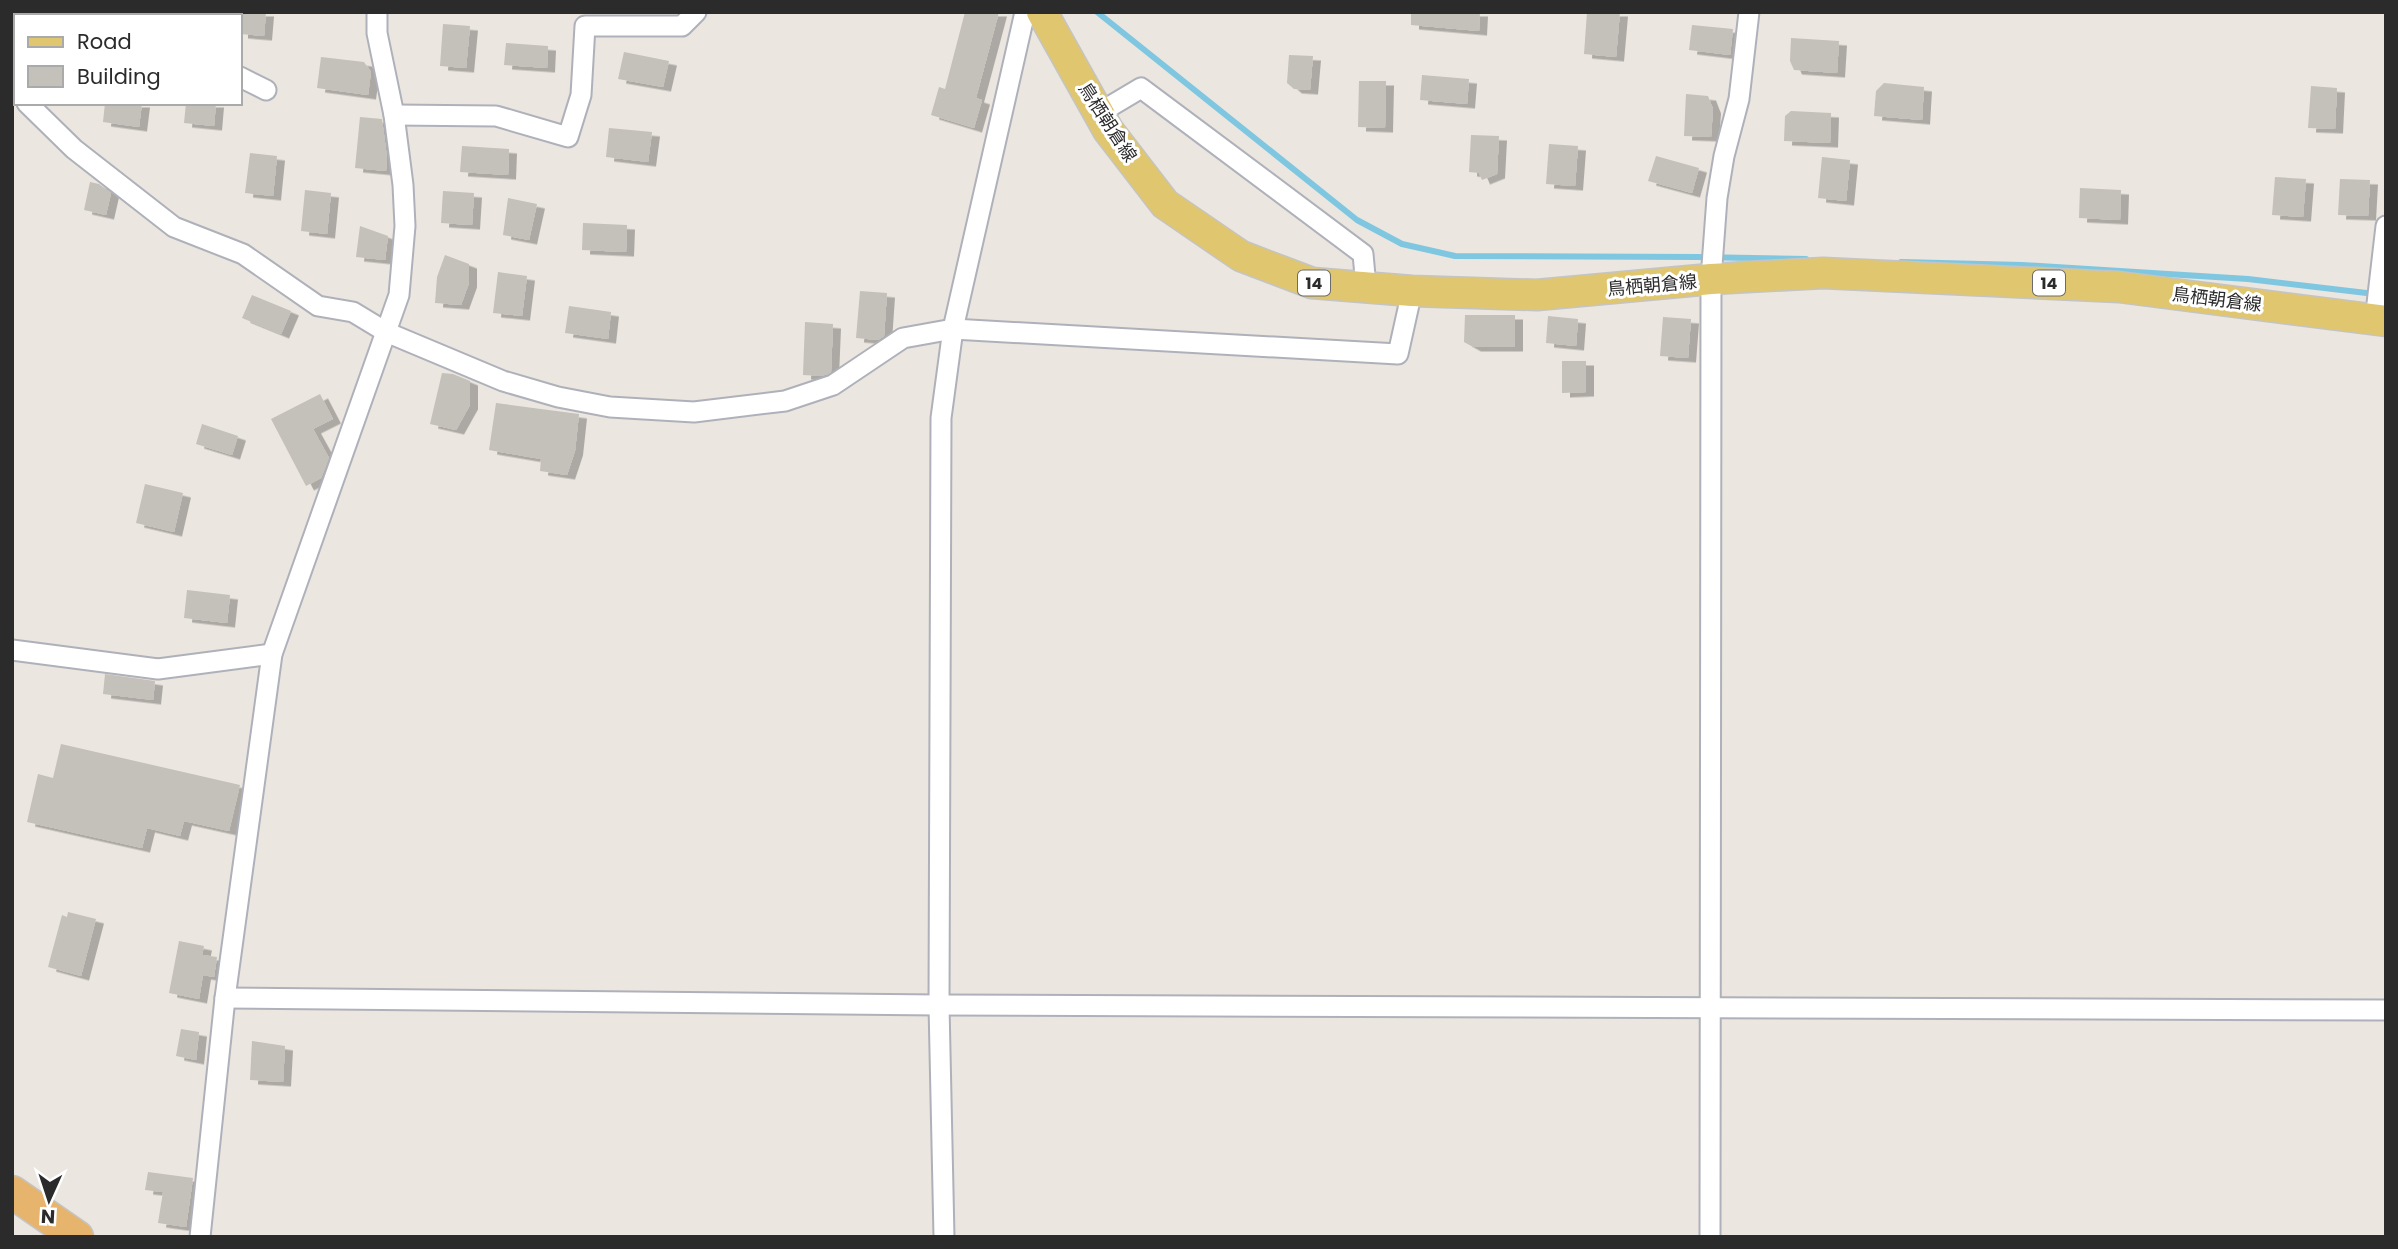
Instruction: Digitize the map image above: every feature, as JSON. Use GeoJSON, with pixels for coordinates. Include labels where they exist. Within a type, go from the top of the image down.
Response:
{"type":"FeatureCollection","features":[{"type":"Feature","properties":{"kind":"highway"},"geometry":{"type":"LineString","coordinates":[[12,1192],[77,1237]]}},
{"type":"Feature","properties":{"kind":"main road","name":"鳥栖朝倉線"},"geometry":{"type":"LineString","coordinates":[[1042,12],[1108,130],[1165,204],[1241,256],[1312,283],[1412,291],[1537,295],[1711,279],[1823,273],[2119,287],[2375,317]]}},
{"type":"Feature","properties":{"kind":"street"},"geometry":{"type":"LineString","coordinates":[[200,1237],[225,998],[272,654],[399,295],[405,226],[403,185],[394,114],[377,33],[377,12]]}},
{"type":"Feature","properties":{"kind":"street"},"geometry":{"type":"LineString","coordinates":[[394,114],[495,116],[568,137],[580,95],[585,26],[682,26],[695,12]]}},
{"type":"Feature","properties":{"kind":"street"},"geometry":{"type":"LineString","coordinates":[[944,1237],[939,1005],[941,418],[953,330],[1025,12]]}},
{"type":"Feature","properties":{"kind":"street"},"geometry":{"type":"LineString","coordinates":[[1710,1237],[1711,279],[1717,198],[1724,156],[1739,99],[1749,12]]}},
{"type":"Feature","properties":{"kind":"street"},"geometry":{"type":"LineString","coordinates":[[242,78],[266,90]]}},
{"type":"Feature","properties":{"kind":"street"},"geometry":{"type":"LineString","coordinates":[[1099,113],[1141,88],[1363,254],[1366,287]]}},
{"type":"Feature","properties":{"kind":"street"},"geometry":{"type":"LineString","coordinates":[[29,105],[74,149],[174,227],[243,254],[318,306],[353,312],[386,332],[503,381],[558,397],[610,407],[694,412],[785,401],[833,385],[902,338],[953,330],[1398,354],[1412,291]]}},
{"type":"Feature","properties":{"kind":"street"},"geometry":{"type":"LineString","coordinates":[[2375,317],[2386,226]]}},
{"type":"Feature","properties":{"kind":"street"},"geometry":{"type":"LineString","coordinates":[[12,650],[158,668],[272,654]]}},
{"type":"Feature","properties":{"kind":"street"},"geometry":{"type":"LineString","coordinates":[[225,998],[939,1005],[2386,1010]]}},
{"type":"Feature","properties":{"kind":"building"},"geometry":{"type":"Polygon","coordinates":[[[266,12],[264,36],[242,34],[240,14],[266,12]]]}},
{"type":"Feature","properties":{"kind":"building"},"geometry":{"type":"Polygon","coordinates":[[[965,12],[999,12],[976,98],[982,100],[974,128],[931,115],[939,87],[945,89],[965,12]]]}},
{"type":"Feature","properties":{"kind":"building"},"geometry":{"type":"Polygon","coordinates":[[[1411,12],[1480,12],[1479,31],[1411,25],[1411,12]]]}},
{"type":"Feature","properties":{"kind":"building"},"geometry":{"type":"Polygon","coordinates":[[[1587,12],[1620,12],[1616,57],[1584,54],[1587,12]]]}},
{"type":"Feature","properties":{"kind":"building"},"geometry":{"type":"Polygon","coordinates":[[[443,24],[470,26],[466,68],[440,66],[443,24]]]}},
{"type":"Feature","properties":{"kind":"building"},"geometry":{"type":"Polygon","coordinates":[[[1692,25],[1733,29],[1730,55],[1689,50],[1692,25]]]}},
{"type":"Feature","properties":{"kind":"building"},"geometry":{"type":"Polygon","coordinates":[[[1791,38],[1839,41],[1837,73],[1794,70],[1790,61],[1791,38]]]}},
{"type":"Feature","properties":{"kind":"building"},"geometry":{"type":"Polygon","coordinates":[[[506,43],[548,46],[547,68],[504,65],[506,43]]]}},
{"type":"Feature","properties":{"kind":"building"},"geometry":{"type":"Polygon","coordinates":[[[624,52],[669,61],[663,87],[618,79],[624,52]]]}},
{"type":"Feature","properties":{"kind":"building"},"geometry":{"type":"Polygon","coordinates":[[[1289,55],[1313,56],[1310,90],[1294,89],[1287,83],[1289,55]]]}},
{"type":"Feature","properties":{"kind":"building"},"geometry":{"type":"Polygon","coordinates":[[[321,57],[364,62],[371,72],[368,95],[317,88],[321,57]]]}},
{"type":"Feature","properties":{"kind":"building"},"geometry":{"type":"Polygon","coordinates":[[[1422,75],[1469,79],[1467,104],[1420,100],[1422,75]]]}},
{"type":"Feature","properties":{"kind":"building"},"geometry":{"type":"Polygon","coordinates":[[[1359,81],[1386,81],[1385,128],[1358,127],[1359,81]]]}},
{"type":"Feature","properties":{"kind":"building"},"geometry":{"type":"Polygon","coordinates":[[[1884,83],[1924,87],[1922,120],[1874,116],[1876,91],[1884,83]]]}},
{"type":"Feature","properties":{"kind":"building"},"geometry":{"type":"Polygon","coordinates":[[[2311,86],[2337,88],[2335,129],[2308,128],[2311,86]]]}},
{"type":"Feature","properties":{"kind":"building"},"geometry":{"type":"Polygon","coordinates":[[[1686,94],[1708,96],[1713,109],[1711,137],[1684,136],[1686,94]]]}},
{"type":"Feature","properties":{"kind":"building"},"geometry":{"type":"Polygon","coordinates":[[[105,105],[142,105],[139,127],[103,122],[105,105]]]}},
{"type":"Feature","properties":{"kind":"building"},"geometry":{"type":"Polygon","coordinates":[[[186,105],[216,105],[214,126],[184,123],[186,105]]]}},
{"type":"Feature","properties":{"kind":"building"},"geometry":{"type":"Polygon","coordinates":[[[1791,111],[1831,113],[1830,143],[1784,141],[1785,116],[1791,111]]]}},
{"type":"Feature","properties":{"kind":"building"},"geometry":{"type":"Polygon","coordinates":[[[360,117],[382,119],[386,171],[355,168],[360,117]]]}},
{"type":"Feature","properties":{"kind":"building"},"geometry":{"type":"Polygon","coordinates":[[[609,128],[652,132],[648,162],[606,157],[609,128]]]}},
{"type":"Feature","properties":{"kind":"building"},"geometry":{"type":"Polygon","coordinates":[[[1471,135],[1499,136],[1497,174],[1482,180],[1479,173],[1469,172],[1471,135]]]}},
{"type":"Feature","properties":{"kind":"building"},"geometry":{"type":"Polygon","coordinates":[[[1549,144],[1578,146],[1575,186],[1546,184],[1549,144]]]}},
{"type":"Feature","properties":{"kind":"building"},"geometry":{"type":"Polygon","coordinates":[[[462,146],[509,149],[508,175],[460,172],[462,146]]]}},
{"type":"Feature","properties":{"kind":"building"},"geometry":{"type":"Polygon","coordinates":[[[250,153],[277,156],[273,196],[245,193],[250,153]]]}},
{"type":"Feature","properties":{"kind":"building"},"geometry":{"type":"Polygon","coordinates":[[[1656,156],[1699,168],[1692,193],[1648,181],[1656,156]]]}},
{"type":"Feature","properties":{"kind":"building"},"geometry":{"type":"Polygon","coordinates":[[[1822,157],[1850,160],[1846,201],[1818,198],[1822,157]]]}},
{"type":"Feature","properties":{"kind":"building"},"geometry":{"type":"Polygon","coordinates":[[[2275,177],[2306,179],[2303,217],[2272,215],[2275,177]]]}},
{"type":"Feature","properties":{"kind":"building"},"geometry":{"type":"Polygon","coordinates":[[[2340,179],[2370,180],[2368,216],[2338,215],[2340,179]]]}},
{"type":"Feature","properties":{"kind":"building"},"geometry":{"type":"Polygon","coordinates":[[[90,182],[99,184],[111,193],[106,215],[84,210],[90,182]]]}},
{"type":"Feature","properties":{"kind":"building"},"geometry":{"type":"Polygon","coordinates":[[[2080,188],[2121,190],[2120,220],[2079,218],[2080,188]]]}},
{"type":"Feature","properties":{"kind":"building"},"geometry":{"type":"Polygon","coordinates":[[[305,190],[331,193],[327,234],[301,231],[305,190]]]}},
{"type":"Feature","properties":{"kind":"building"},"geometry":{"type":"Polygon","coordinates":[[[443,191],[474,193],[472,225],[441,223],[443,191]]]}},
{"type":"Feature","properties":{"kind":"building"},"geometry":{"type":"Polygon","coordinates":[[[508,198],[537,204],[529,240],[503,235],[508,198]]]}},
{"type":"Feature","properties":{"kind":"building"},"geometry":{"type":"Polygon","coordinates":[[[583,223],[627,225],[626,252],[582,250],[583,223]]]}},
{"type":"Feature","properties":{"kind":"building"},"geometry":{"type":"Polygon","coordinates":[[[360,226],[388,236],[385,260],[356,257],[360,226]]]}},
{"type":"Feature","properties":{"kind":"building"},"geometry":{"type":"Polygon","coordinates":[[[445,255],[469,264],[469,283],[461,305],[435,303],[437,277],[445,255]]]}},
{"type":"Feature","properties":{"kind":"building"},"geometry":{"type":"Polygon","coordinates":[[[498,272],[527,276],[522,316],[493,313],[498,272]]]}},
{"type":"Feature","properties":{"kind":"building"},"geometry":{"type":"Polygon","coordinates":[[[860,291],[887,293],[884,336],[878,340],[856,338],[860,291]]]}},
{"type":"Feature","properties":{"kind":"building"},"geometry":{"type":"Polygon","coordinates":[[[252,295],[291,311],[281,334],[242,318],[252,295]]]}},
{"type":"Feature","properties":{"kind":"building"},"geometry":{"type":"Polygon","coordinates":[[[569,306],[611,312],[608,339],[565,333],[569,306]]]}},
{"type":"Feature","properties":{"kind":"building"},"geometry":{"type":"Polygon","coordinates":[[[1465,315],[1515,315],[1515,347],[1473,347],[1464,342],[1465,315]]]}},
{"type":"Feature","properties":{"kind":"building"},"geometry":{"type":"Polygon","coordinates":[[[1548,316],[1578,319],[1576,346],[1546,343],[1548,316]]]}},
{"type":"Feature","properties":{"kind":"building"},"geometry":{"type":"Polygon","coordinates":[[[1663,317],[1691,319],[1688,358],[1660,356],[1663,317]]]}},
{"type":"Feature","properties":{"kind":"building"},"geometry":{"type":"Polygon","coordinates":[[[805,322],[833,324],[831,372],[828,374],[803,375],[805,322]]]}},
{"type":"Feature","properties":{"kind":"building"},"geometry":{"type":"Polygon","coordinates":[[[1562,361],[1586,361],[1586,392],[1562,393],[1562,361]]]}},
{"type":"Feature","properties":{"kind":"building"},"geometry":{"type":"Polygon","coordinates":[[[442,373],[470,381],[470,405],[456,430],[430,424],[442,373]]]}},
{"type":"Feature","properties":{"kind":"building"},"geometry":{"type":"Polygon","coordinates":[[[320,394],[333,419],[313,429],[329,458],[321,478],[306,486],[271,419],[320,394]]]}},
{"type":"Feature","properties":{"kind":"building"},"geometry":{"type":"Polygon","coordinates":[[[496,403],[579,414],[575,451],[567,475],[540,471],[541,459],[489,450],[496,403]]]}},
{"type":"Feature","properties":{"kind":"building"},"geometry":{"type":"Polygon","coordinates":[[[202,424],[238,436],[232,455],[196,444],[202,424]]]}},
{"type":"Feature","properties":{"kind":"building"},"geometry":{"type":"Polygon","coordinates":[[[145,484],[183,493],[174,532],[136,523],[145,484]]]}},
{"type":"Feature","properties":{"kind":"building"},"geometry":{"type":"Polygon","coordinates":[[[187,590],[230,595],[227,623],[184,618],[187,590]]]}},
{"type":"Feature","properties":{"kind":"building"},"geometry":{"type":"Polygon","coordinates":[[[105,674],[155,681],[153,700],[103,694],[105,674]]]}},
{"type":"Feature","properties":{"kind":"building"},"geometry":{"type":"Polygon","coordinates":[[[61,744],[240,785],[229,831],[184,821],[180,836],[147,828],[142,848],[27,822],[38,774],[53,778],[61,744]]]}},
{"type":"Feature","properties":{"kind":"building"},"geometry":{"type":"Polygon","coordinates":[[[68,912],[96,919],[81,976],[48,967],[62,915],[67,917],[68,912]]]}},
{"type":"Feature","properties":{"kind":"building"},"geometry":{"type":"Polygon","coordinates":[[[179,941],[204,946],[202,955],[217,957],[214,977],[203,975],[199,999],[169,993],[179,941]]]}},
{"type":"Feature","properties":{"kind":"building"},"geometry":{"type":"Polygon","coordinates":[[[181,1029],[199,1032],[196,1060],[176,1056],[181,1029]]]}},
{"type":"Feature","properties":{"kind":"building"},"geometry":{"type":"Polygon","coordinates":[[[252,1041],[285,1046],[283,1082],[250,1080],[252,1041]]]}},
{"type":"Feature","properties":{"kind":"building"},"geometry":{"type":"Polygon","coordinates":[[[148,1172],[193,1178],[186,1227],[158,1223],[163,1192],[145,1190],[148,1172]]]}},
{"type":"Feature","properties":{"kind":"waterway"},"geometry":{"type":"LineString","coordinates":[[1097,12],[1357,220],[1402,244],[1455,256],[1806,259]]}},
{"type":"Feature","properties":{"kind":"waterway"},"geometry":{"type":"LineString","coordinates":[[1901,262],[2022,265],[2248,279],[2375,294]]}}]}
